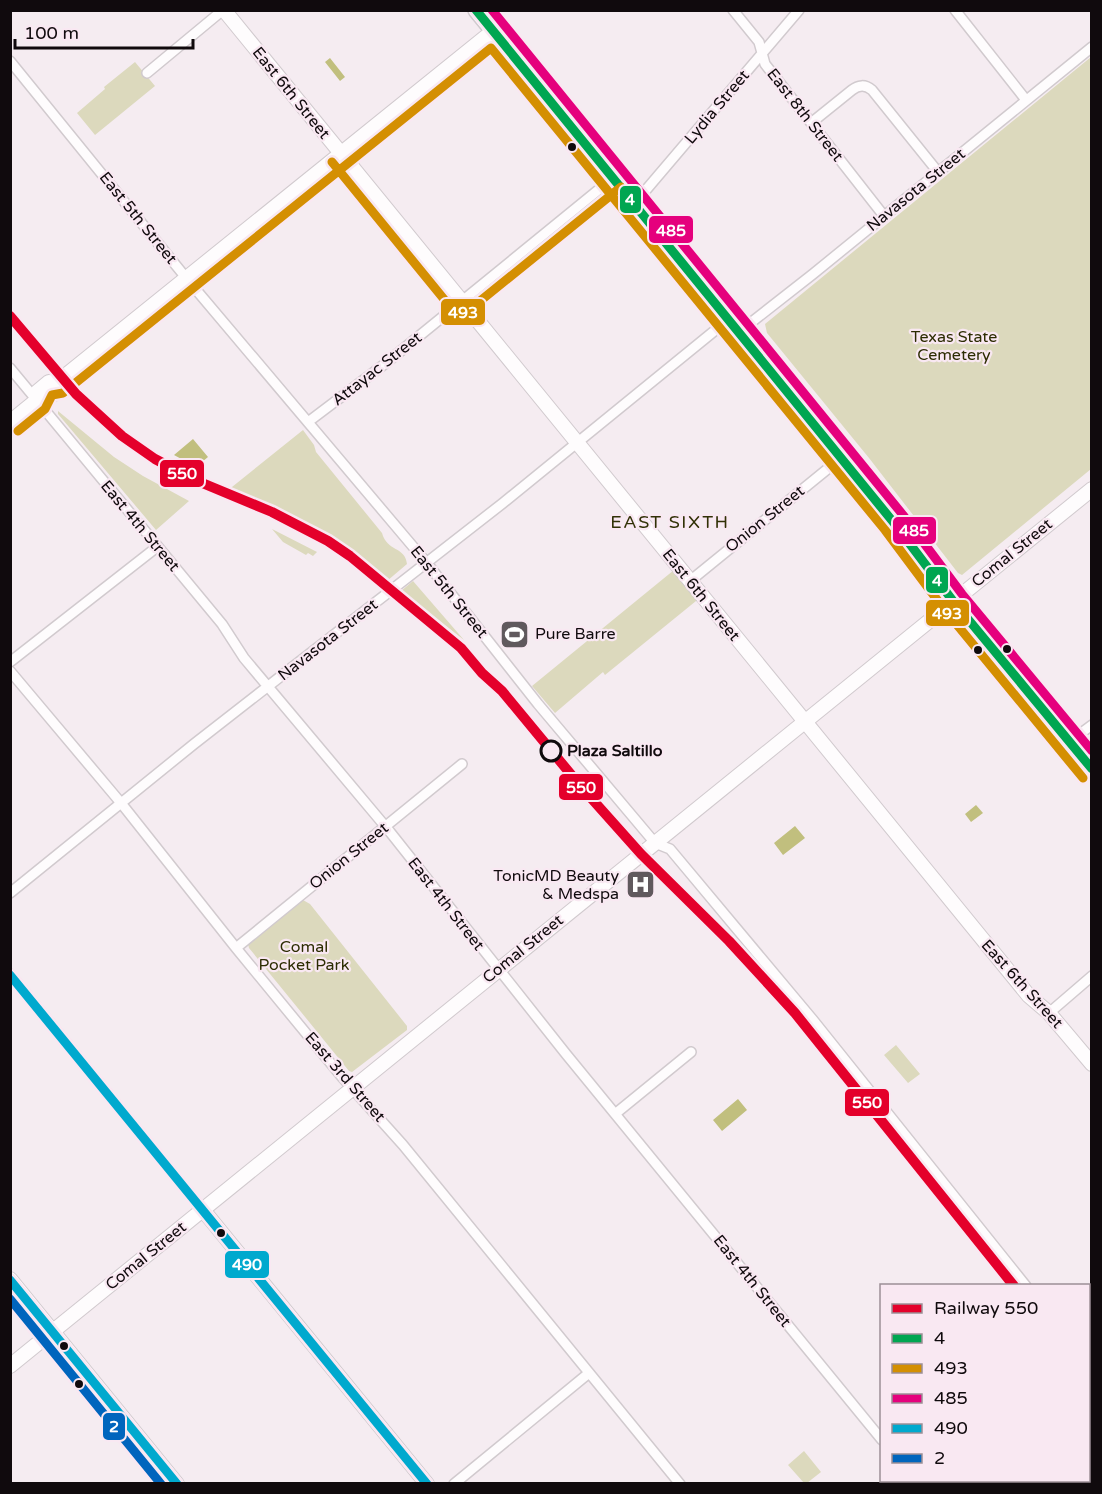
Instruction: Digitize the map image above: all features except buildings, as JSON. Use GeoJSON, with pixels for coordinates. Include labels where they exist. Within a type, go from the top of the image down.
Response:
{"type":"FeatureCollection","features":[{"type":"Feature","properties":{"kind":"main road"},"geometry":{"type":"LineString","coordinates":[[476,10],[729,319],[894,523],[953,601],[1092,770]]}},
{"type":"Feature","properties":{"kind":"street"},"geometry":{"type":"LineString","coordinates":[[147,73],[224,10]]}},
{"type":"Feature","properties":{"kind":"street","name":"East 6th Street"},"geometry":{"type":"LineString","coordinates":[[224,10],[1029,996],[1049,1013],[1092,1064]]}},
{"type":"Feature","properties":{"kind":"street","name":"East 8th Street"},"geometry":{"type":"LineString","coordinates":[[733,10],[759,42],[765,64],[884,216]]}},
{"type":"Feature","properties":{"kind":"street","name":"Lydia Street"},"geometry":{"type":"LineString","coordinates":[[634,204],[799,10]]}},
{"type":"Feature","properties":{"kind":"street"},"geometry":{"type":"LineString","coordinates":[[955,10],[1026,100]]}},
{"type":"Feature","properties":{"kind":"street"},"geometry":{"type":"LineString","coordinates":[[10,422],[37,400],[37,392],[49,382],[55,384],[493,31]]}},
{"type":"Feature","properties":{"kind":"street","name":"Navasota Street"},"geometry":{"type":"LineString","coordinates":[[739,332],[1092,47]]}},
{"type":"Feature","properties":{"kind":"street","name":"East 5th Street"},"geometry":{"type":"LineString","coordinates":[[10,61],[187,279],[426,562],[538,704],[655,843],[670,849],[813,1020],[1024,1284]]}},
{"type":"Feature","properties":{"kind":"street"},"geometry":{"type":"LineString","coordinates":[[811,123],[852,90],[859,86],[866,86],[872,90],[938,172]]}},
{"type":"Feature","properties":{"kind":"street","name":"Attayac Street"},"geometry":{"type":"LineString","coordinates":[[308,422],[613,178]]}},
{"type":"Feature","properties":{"kind":"street","name":"Navasota Street"},"geometry":{"type":"LineString","coordinates":[[10,893],[503,503],[729,319]]}},
{"type":"Feature","properties":{"kind":"street","name":"East 4th Street"},"geometry":{"type":"LineString","coordinates":[[10,368],[229,633],[244,658],[385,827],[615,1114],[880,1438]]}},
{"type":"Feature","properties":{"kind":"street","name":"Onion Street"},"geometry":{"type":"LineString","coordinates":[[690,581],[841,458]]}},
{"type":"Feature","properties":{"kind":"street","name":"Comal Street"},"geometry":{"type":"LineString","coordinates":[[10,1366],[1092,489]]}},
{"type":"Feature","properties":{"kind":"street"},"geometry":{"type":"LineString","coordinates":[[10,662],[157,547]]}},
{"type":"Feature","properties":{"kind":"street","name":"East 3rd Street"},"geometry":{"type":"LineString","coordinates":[[10,670],[121,803],[236,948],[403,1145],[680,1484]]}},
{"type":"Feature","properties":{"kind":"street"},"geometry":{"type":"LineString","coordinates":[[1069,742],[1092,725]]}},
{"type":"Feature","properties":{"kind":"street","name":"Onion Street"},"geometry":{"type":"LineString","coordinates":[[236,948],[462,764]]}},
{"type":"Feature","properties":{"kind":"street"},"geometry":{"type":"LineString","coordinates":[[10,974],[427,1484]]}},
{"type":"Feature","properties":{"kind":"street"},"geometry":{"type":"LineString","coordinates":[[1049,1013],[1092,976]]}},
{"type":"Feature","properties":{"kind":"street"},"geometry":{"type":"LineString","coordinates":[[615,1114],[691,1052]]}},
{"type":"Feature","properties":{"kind":"street"},"geometry":{"type":"LineString","coordinates":[[10,1280],[177,1484]]}},
{"type":"Feature","properties":{"kind":"street"},"geometry":{"type":"LineString","coordinates":[[454,1484],[589,1372]]}},
{"type":"Feature","properties":{"kind":"green space","name":"Texas State Cemetery"},"geometry":{"type":"Polygon","coordinates":[[[1091,57],[1091,469],[962,575],[958,573],[869,458],[767,333],[765,324],[1091,57]]]}},
{"type":"Feature","properties":{"kind":"green space"},"geometry":{"type":"Polygon","coordinates":[[[135,62],[155,86],[95,135],[77,113],[135,62]]]}},
{"type":"Feature","properties":{"kind":"green space"},"geometry":{"type":"Polygon","coordinates":[[[58,411],[114,457],[189,501],[156,530],[58,414],[58,411]]]}},
{"type":"Feature","properties":{"kind":"green space"},"geometry":{"type":"Polygon","coordinates":[[[303,430],[314,445],[316,452],[382,533],[384,539],[406,558],[407,564],[387,581],[352,550],[333,538],[270,507],[227,491],[303,430]]]}},
{"type":"Feature","properties":{"kind":"green space"},"geometry":{"type":"Polygon","coordinates":[[[272,529],[317,552],[313,556],[308,553],[306,555],[283,542],[272,529]]]}},
{"type":"Feature","properties":{"kind":"green space"},"geometry":{"type":"Polygon","coordinates":[[[674,570],[696,601],[605,675],[603,672],[555,713],[532,686],[674,570]]]}},
{"type":"Feature","properties":{"kind":"green space"},"geometry":{"type":"Polygon","coordinates":[[[413,581],[464,640],[401,591],[413,581]]]}},
{"type":"Feature","properties":{"kind":"green space","name":"Comal Pocket Park"},"geometry":{"type":"Polygon","coordinates":[[[303,900],[310,904],[407,1026],[407,1030],[352,1072],[249,948],[248,944],[303,900]]]}},
{"type":"Feature","properties":{"kind":"green space"},"geometry":{"type":"Polygon","coordinates":[[[896,1045],[920,1074],[908,1083],[884,1055],[896,1045]]]}},
{"type":"Feature","properties":{"kind":"green space"},"geometry":{"type":"Polygon","coordinates":[[[804,1451],[821,1472],[807,1483],[804,1483],[788,1465],[804,1451]]]}},
{"type":"Feature","properties":{"kind":"shaded area"},"geometry":{"type":"Polygon","coordinates":[[[330,58],[345,77],[340,81],[325,62],[330,58]]]}},
{"type":"Feature","properties":{"kind":"shaded area"},"geometry":{"type":"Polygon","coordinates":[[[193,439],[208,457],[196,467],[174,455],[193,439]]]}},
{"type":"Feature","properties":{"kind":"shaded area"},"geometry":{"type":"Polygon","coordinates":[[[976,805],[983,813],[971,822],[965,814],[976,805]]]}},
{"type":"Feature","properties":{"kind":"shaded area"},"geometry":{"type":"Polygon","coordinates":[[[795,826],[805,838],[783,855],[774,843],[795,826]]]}},
{"type":"Feature","properties":{"kind":"shaded area"},"geometry":{"type":"Polygon","coordinates":[[[738,1099],[747,1110],[722,1131],[713,1120],[738,1099]]]}},
{"type":"Feature","properties":{"kind":"rail line","name":"550"},"geometry":{"type":"LineString","coordinates":[[10,316],[76,394],[122,436],[155,459],[195,480],[272,512],[328,541],[350,556],[461,648],[482,673],[502,691],[583,789],[641,854],[729,941],[795,1013],[1012,1284]]}},
{"type":"Feature","properties":{"kind":"transit line","name":"4"},"geometry":{"type":"LineString","coordinates":[[476,10],[894,523],[953,601],[1092,769]]}},
{"type":"Feature","properties":{"kind":"transit line","name":"485"},"geometry":{"type":"LineString","coordinates":[[492,10],[903,515],[962,594],[1092,751]]}},
{"type":"Feature","properties":{"kind":"transit line","name":"493"},"geometry":{"type":"LineString","coordinates":[[18,431],[45,409],[52,395],[63,393],[491,48],[885,530],[944,609],[1083,778]]}},
{"type":"Feature","properties":{"kind":"transit line","name":"493"},"geometry":{"type":"LineString","coordinates":[[332,162],[452,309],[460,313],[469,310],[621,187]]}},
{"type":"Feature","properties":{"kind":"transit line","name":"490"},"geometry":{"type":"LineString","coordinates":[[10,975],[427,1484]]}},
{"type":"Feature","properties":{"kind":"transit line","name":"490"},"geometry":{"type":"LineString","coordinates":[[10,1280],[177,1484]]}},
{"type":"Feature","properties":{"kind":"transit line","name":"2"},"geometry":{"type":"LineString","coordinates":[[10,1299],[161,1484]]}},
{"type":"Feature","properties":{"kind":"place","name":"Pure Barre"},"geometry":{"type":"Point","coordinates":[514,634]}},
{"type":"Feature","properties":{"kind":"place","name":"Plaza Saltillo"},"geometry":{"type":"Point","coordinates":[551,751]}},
{"type":"Feature","properties":{"kind":"place","name":"TonicMD Beauty & Medspa"},"geometry":{"type":"Point","coordinates":[640,885]}},
{"type":"Feature","properties":{"kind":"district","name":"EAST SIXTH"},"geometry":{"type":"Point","coordinates":[670,522]}}]}
